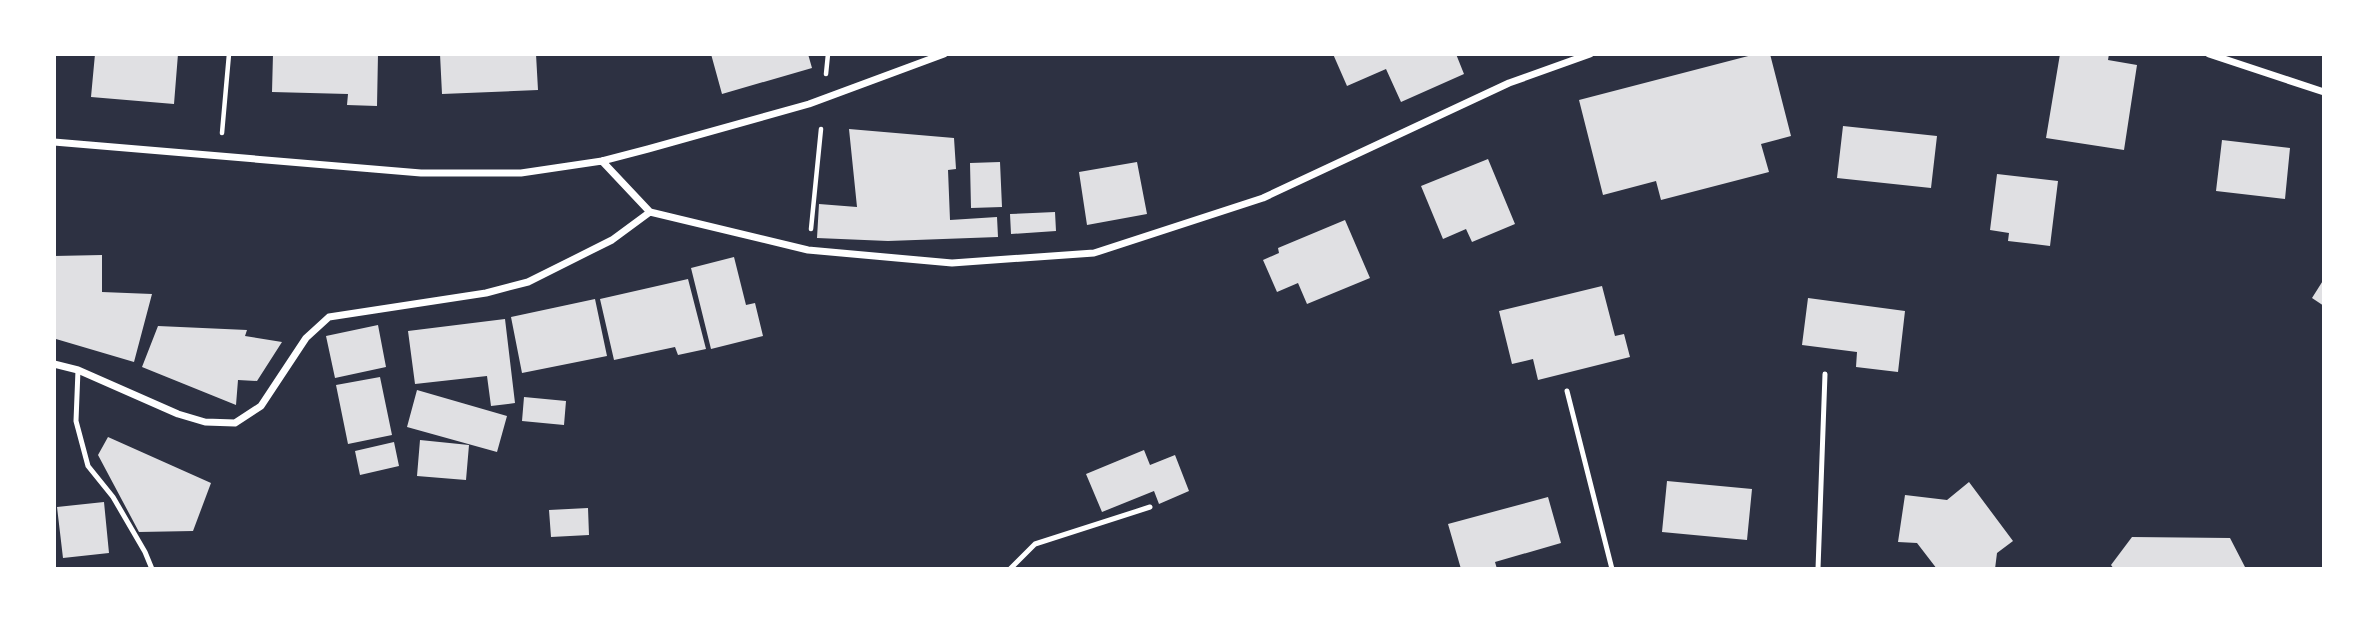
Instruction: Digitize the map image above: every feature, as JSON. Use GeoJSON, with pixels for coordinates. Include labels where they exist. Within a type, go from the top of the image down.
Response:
{"type":"FeatureCollection","features":[{"type":"Feature","properties":{"kind":"street"},"geometry":{"type":"LineString","coordinates":[[54,142],[421,173],[521,173],[602,161],[809,104],[944,54]]}},
{"type":"Feature","properties":{"kind":"street"},"geometry":{"type":"LineString","coordinates":[[602,161],[650,212],[808,250],[952,263],[1094,253],[1263,198],[1509,83],[1590,54]]}},
{"type":"Feature","properties":{"kind":"street"},"geometry":{"type":"LineString","coordinates":[[2209,54],[2324,92]]}},
{"type":"Feature","properties":{"kind":"street"},"geometry":{"type":"LineString","coordinates":[[54,364],[78,370],[178,414],[205,422],[234,424],[261,406],[306,338],[329,317],[486,293],[528,282],[612,240],[650,212]]}},
{"type":"Feature","properties":{"kind":"lane"},"geometry":{"type":"LineString","coordinates":[[78,370],[76,421],[88,466],[113,497],[152,569]]}},
{"type":"Feature","properties":{"kind":"lane"},"geometry":{"type":"LineString","coordinates":[[1818,569],[1825,374]]}},
{"type":"Feature","properties":{"kind":"lane"},"geometry":{"type":"LineString","coordinates":[[1567,391],[1612,569]]}},
{"type":"Feature","properties":{"kind":"lane"},"geometry":{"type":"LineString","coordinates":[[1010,569],[1035,544],[1150,507]]}},
{"type":"Feature","properties":{"kind":"path"},"geometry":{"type":"LineString","coordinates":[[221,138],[229,54]]}},
{"type":"Feature","properties":{"kind":"path"},"geometry":{"type":"LineString","coordinates":[[826,76],[828,54]]}},
{"type":"Feature","properties":{"kind":"path"},"geometry":{"type":"LineString","coordinates":[[810,238],[821,129]]}},
{"type":"Feature","properties":{"kind":"building"},"geometry":{"type":"Polygon","coordinates":[[[95,54],[178,54],[174,104],[91,97],[95,54]]]}},
{"type":"Feature","properties":{"kind":"building"},"geometry":{"type":"Polygon","coordinates":[[[273,54],[378,54],[377,106],[347,105],[348,94],[272,92],[273,54]]]}},
{"type":"Feature","properties":{"kind":"building"},"geometry":{"type":"Polygon","coordinates":[[[440,54],[536,54],[538,90],[442,94],[440,54]]]}},
{"type":"Feature","properties":{"kind":"building"},"geometry":{"type":"Polygon","coordinates":[[[711,54],[808,54],[812,68],[722,94],[711,54]]]}},
{"type":"Feature","properties":{"kind":"building"},"geometry":{"type":"Polygon","coordinates":[[[1333,54],[1456,54],[1464,74],[1401,102],[1386,69],[1347,86],[1333,54]]]}},
{"type":"Feature","properties":{"kind":"building"},"geometry":{"type":"Polygon","coordinates":[[[1756,54],[1770,54],[1791,136],[1761,144],[1769,172],[1661,200],[1656,181],[1603,195],[1579,100],[1756,54]]]}},
{"type":"Feature","properties":{"kind":"building"},"geometry":{"type":"Polygon","coordinates":[[[2060,54],[2109,54],[2108,60],[2137,65],[2124,150],[2046,138],[2060,54]]]}},
{"type":"Feature","properties":{"kind":"building"},"geometry":{"type":"Polygon","coordinates":[[[1843,126],[1937,136],[1931,188],[1837,178],[1843,126]]]}},
{"type":"Feature","properties":{"kind":"building"},"geometry":{"type":"Polygon","coordinates":[[[849,129],[954,138],[956,169],[948,170],[950,220],[997,217],[998,237],[888,241],[817,238],[819,204],[857,207],[849,129]]]}},
{"type":"Feature","properties":{"kind":"building"},"geometry":{"type":"Polygon","coordinates":[[[2222,140],[2290,148],[2285,199],[2216,191],[2222,140]]]}},
{"type":"Feature","properties":{"kind":"building"},"geometry":{"type":"Polygon","coordinates":[[[1488,159],[1515,224],[1472,242],[1466,229],[1443,239],[1421,186],[1488,159]]]}},
{"type":"Feature","properties":{"kind":"building"},"geometry":{"type":"Polygon","coordinates":[[[1000,162],[1002,207],[971,208],[970,163],[1000,162]]]}},
{"type":"Feature","properties":{"kind":"building"},"geometry":{"type":"Polygon","coordinates":[[[1137,162],[1147,214],[1087,225],[1079,172],[1137,162]]]}},
{"type":"Feature","properties":{"kind":"building"},"geometry":{"type":"Polygon","coordinates":[[[1997,174],[2058,181],[2050,246],[2008,241],[2009,233],[1990,230],[1997,174]]]}},
{"type":"Feature","properties":{"kind":"building"},"geometry":{"type":"Polygon","coordinates":[[[1055,212],[1056,231],[1011,234],[1010,214],[1055,212]]]}},
{"type":"Feature","properties":{"kind":"building"},"geometry":{"type":"Polygon","coordinates":[[[1345,220],[1370,278],[1307,304],[1298,283],[1277,292],[1263,260],[1279,253],[1278,248],[1345,220]]]}},
{"type":"Feature","properties":{"kind":"building"},"geometry":{"type":"Polygon","coordinates":[[[102,255],[102,292],[152,294],[134,362],[56,339],[54,256],[102,255]]]}},
{"type":"Feature","properties":{"kind":"building"},"geometry":{"type":"Polygon","coordinates":[[[734,257],[746,305],[755,303],[763,336],[711,349],[691,268],[734,257]]]}},
{"type":"Feature","properties":{"kind":"building"},"geometry":{"type":"Polygon","coordinates":[[[688,279],[706,349],[678,355],[675,347],[614,360],[600,299],[688,279]]]}},
{"type":"Feature","properties":{"kind":"building"},"geometry":{"type":"Polygon","coordinates":[[[2324,279],[2324,306],[2312,298],[2324,279]]]}},
{"type":"Feature","properties":{"kind":"building"},"geometry":{"type":"Polygon","coordinates":[[[1602,286],[1615,336],[1624,334],[1630,357],[1538,380],[1533,359],[1512,364],[1499,311],[1602,286]]]}},
{"type":"Feature","properties":{"kind":"building"},"geometry":{"type":"Polygon","coordinates":[[[1808,298],[1905,311],[1898,372],[1856,367],[1857,352],[1802,345],[1808,298]]]}},
{"type":"Feature","properties":{"kind":"building"},"geometry":{"type":"Polygon","coordinates":[[[595,299],[607,356],[522,373],[511,317],[595,299]]]}},
{"type":"Feature","properties":{"kind":"building"},"geometry":{"type":"Polygon","coordinates":[[[505,319],[515,403],[491,406],[487,376],[415,384],[408,331],[505,319]]]}},
{"type":"Feature","properties":{"kind":"building"},"geometry":{"type":"Polygon","coordinates":[[[378,325],[386,367],[335,378],[326,336],[378,325]]]}},
{"type":"Feature","properties":{"kind":"building"},"geometry":{"type":"Polygon","coordinates":[[[158,326],[247,330],[245,336],[282,342],[257,381],[238,380],[236,405],[142,367],[158,326]]]}},
{"type":"Feature","properties":{"kind":"building"},"geometry":{"type":"Polygon","coordinates":[[[380,377],[392,435],[348,444],[336,385],[380,377]]]}},
{"type":"Feature","properties":{"kind":"building"},"geometry":{"type":"Polygon","coordinates":[[[417,390],[507,416],[497,452],[407,427],[417,390]]]}},
{"type":"Feature","properties":{"kind":"building"},"geometry":{"type":"Polygon","coordinates":[[[524,397],[566,401],[564,425],[522,421],[524,397]]]}},
{"type":"Feature","properties":{"kind":"building"},"geometry":{"type":"Polygon","coordinates":[[[108,437],[211,483],[193,531],[139,532],[98,455],[108,437]]]}},
{"type":"Feature","properties":{"kind":"building"},"geometry":{"type":"Polygon","coordinates":[[[420,440],[469,445],[466,480],[417,476],[420,440]]]}},
{"type":"Feature","properties":{"kind":"building"},"geometry":{"type":"Polygon","coordinates":[[[394,442],[399,466],[360,475],[355,451],[394,442]]]}},
{"type":"Feature","properties":{"kind":"building"},"geometry":{"type":"Polygon","coordinates":[[[1144,450],[1150,465],[1175,455],[1189,491],[1159,504],[1154,491],[1102,512],[1086,474],[1144,450]]]}},
{"type":"Feature","properties":{"kind":"building"},"geometry":{"type":"Polygon","coordinates":[[[1667,481],[1752,489],[1747,540],[1662,532],[1667,481]]]}},
{"type":"Feature","properties":{"kind":"building"},"geometry":{"type":"Polygon","coordinates":[[[1969,482],[2013,541],[1997,553],[1995,569],[1937,569],[1917,543],[1898,542],[1905,495],[1947,500],[1969,482]]]}},
{"type":"Feature","properties":{"kind":"building"},"geometry":{"type":"Polygon","coordinates":[[[1548,497],[1561,543],[1495,562],[1497,569],[1461,569],[1448,524],[1548,497]]]}},
{"type":"Feature","properties":{"kind":"building"},"geometry":{"type":"Polygon","coordinates":[[[104,502],[109,553],[63,558],[57,507],[104,502]]]}},
{"type":"Feature","properties":{"kind":"building"},"geometry":{"type":"Polygon","coordinates":[[[588,508],[589,535],[551,537],[549,510],[588,508]]]}},
{"type":"Feature","properties":{"kind":"building"},"geometry":{"type":"Polygon","coordinates":[[[2132,537],[2230,538],[2245,567],[2114,569],[2111,565],[2132,537]]]}}]}
